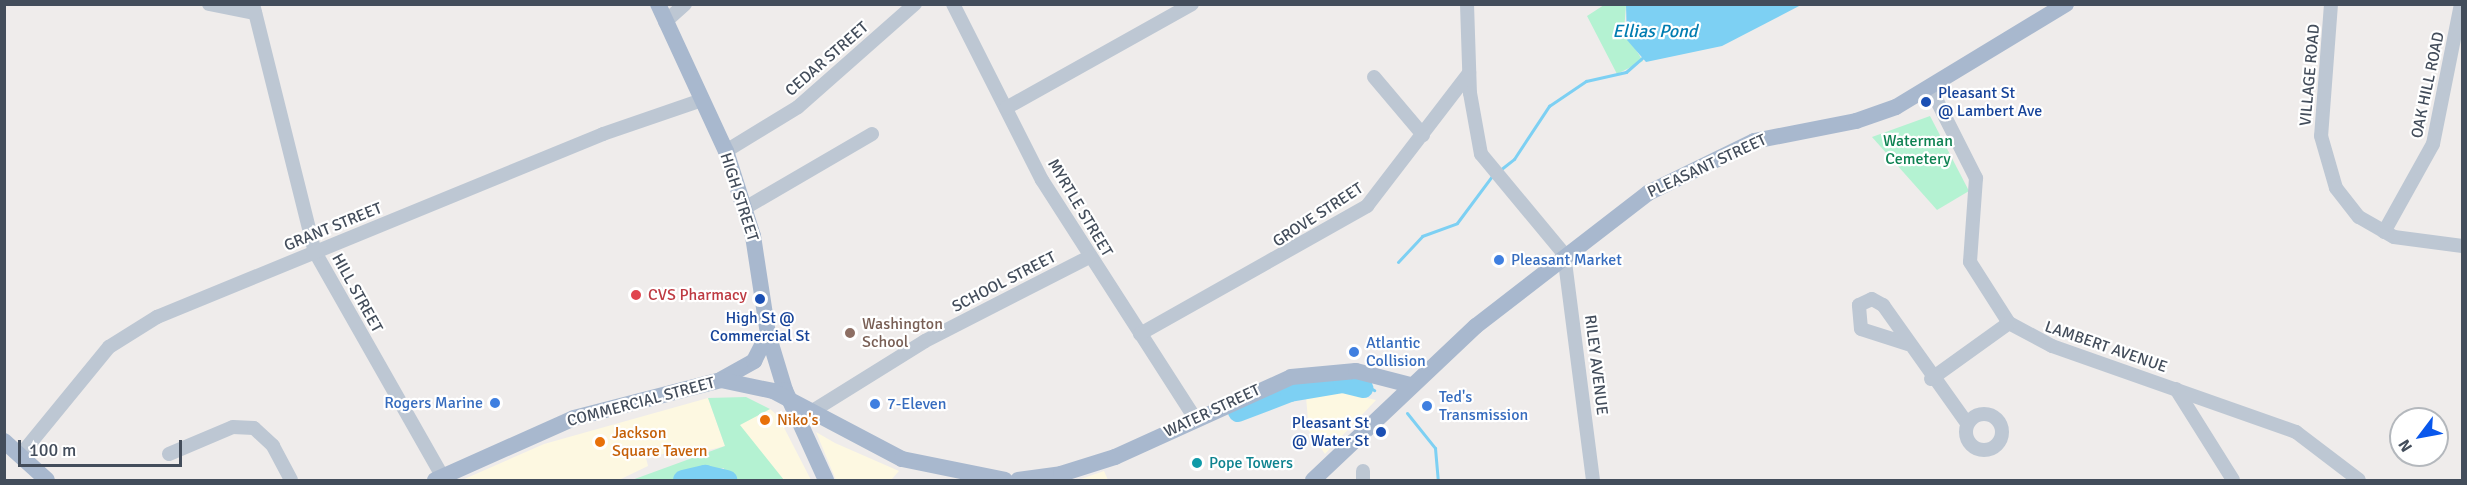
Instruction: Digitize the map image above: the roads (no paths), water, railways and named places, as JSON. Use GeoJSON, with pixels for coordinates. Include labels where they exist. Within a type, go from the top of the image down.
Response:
{"type":"FeatureCollection","features":[{"type":"Feature","properties":{"kind":"main road","name":"HIGH STREET"},"geometry":{"type":"LineString","coordinates":[[658,4],[726,151],[745,208],[764,288],[768,334],[788,399],[826,480]]}},
{"type":"Feature","properties":{"kind":"main road","name":"PLEASANT STREET"},"geometry":{"type":"LineString","coordinates":[[1312,480],[1410,385],[1564,254],[1648,193],[1735,149],[1790,131],[1870,117],[1931,89],[2066,4]]}},
{"type":"Feature","properties":{"kind":"main road"},"geometry":{"type":"LineString","coordinates":[[721,380],[754,361],[768,334]]}},
{"type":"Feature","properties":{"kind":"main road","name":"WATER STREET"},"geometry":{"type":"LineString","coordinates":[[1018,480],[1087,467],[1277,381],[1308,374],[1370,372],[1410,385]]}},
{"type":"Feature","properties":{"kind":"main road","name":"COMMERCIAL STREET"},"geometry":{"type":"LineString","coordinates":[[439,479],[574,418],[721,380],[759,385],[878,449],[979,479]]}},
{"type":"Feature","properties":{"kind":"main road"},"geometry":{"type":"LineString","coordinates":[[4,441],[23,452],[47,480]]}},
{"type":"Feature","properties":{"kind":"main road"},"geometry":{"type":"LineString","coordinates":[[979,479],[1005,480]]}},
{"type":"Feature","properties":{"kind":"street"},"geometry":{"type":"LineString","coordinates":[[209,4],[254,9]]}},
{"type":"Feature","properties":{"kind":"street"},"geometry":{"type":"LineString","coordinates":[[665,22],[685,4]]}},
{"type":"Feature","properties":{"kind":"street","name":"CEDAR STREET"},"geometry":{"type":"LineString","coordinates":[[726,151],[805,102],[915,4]]}},
{"type":"Feature","properties":{"kind":"street","name":"MYRTLE STREET"},"geometry":{"type":"LineString","coordinates":[[953,4],[1006,108],[1089,256],[1195,418]]}},
{"type":"Feature","properties":{"kind":"street"},"geometry":{"type":"LineString","coordinates":[[1006,108],[1192,4]]}},
{"type":"Feature","properties":{"kind":"street"},"geometry":{"type":"LineString","coordinates":[[1467,4],[1469,72],[1485,163],[1564,254]]}},
{"type":"Feature","properties":{"kind":"street","name":"VILLAGE ROAD"},"geometry":{"type":"LineString","coordinates":[[2331,4],[2321,118],[2326,168],[2346,204],[2384,232],[2424,245],[2463,246]]}},
{"type":"Feature","properties":{"kind":"street","name":"OAK HILL ROAD"},"geometry":{"type":"LineString","coordinates":[[2384,232],[2433,144],[2461,4]]}},
{"type":"Feature","properties":{"kind":"street","name":"HILL STREET"},"geometry":{"type":"LineString","coordinates":[[254,9],[315,252],[439,479]]}},
{"type":"Feature","properties":{"kind":"street","name":"GROVE STREET"},"geometry":{"type":"LineString","coordinates":[[1140,334],[1367,206],[1469,72]]}},
{"type":"Feature","properties":{"kind":"street"},"geometry":{"type":"LineString","coordinates":[[1374,76],[1423,135]]}},
{"type":"Feature","properties":{"kind":"street","name":"LAMBERT AVENUE"},"geometry":{"type":"LineString","coordinates":[[1931,89],[1976,178],[1967,240],[1970,262],[2009,323],[2033,339],[2296,432],[2359,480]]}},
{"type":"Feature","properties":{"kind":"street","name":"GRANT STREET"},"geometry":{"type":"LineString","coordinates":[[23,452],[123,338],[166,314],[603,134],[702,100]]}},
{"type":"Feature","properties":{"kind":"street"},"geometry":{"type":"LineString","coordinates":[[745,208],[872,134]]}},
{"type":"Feature","properties":{"kind":"street","name":"RILEY AVENUE"},"geometry":{"type":"LineString","coordinates":[[1564,254],[1593,480]]}},
{"type":"Feature","properties":{"kind":"street","name":"SCHOOL STREET"},"geometry":{"type":"LineString","coordinates":[[811,412],[897,356],[1089,256]]}},
{"type":"Feature","properties":{"kind":"street"},"geometry":{"type":"LineString","coordinates":[[1931,380],[2009,323]]}},
{"type":"Feature","properties":{"kind":"street"},"geometry":{"type":"LineString","coordinates":[[1908,344],[1931,380],[1967,423]]}},
{"type":"Feature","properties":{"kind":"street"},"geometry":{"type":"LineString","coordinates":[[2176,389],[2233,480]]}},
{"type":"Feature","properties":{"kind":"street"},"geometry":{"type":"LineString","coordinates":[[170,454],[233,427],[254,428],[273,446],[291,480]]}},
{"type":"Feature","properties":{"kind":"water","name":"Ellias Pond"},"geometry":{"type":"Polygon","coordinates":[[[1626,4],[1801,5],[1722,46],[1646,62],[1627,40],[1626,4]]]}},
{"type":"Feature","properties":{"kind":"waterway"},"geometry":{"type":"LineString","coordinates":[[1500,170],[1514,159],[1549,106],[1586,81],[1626,72],[1643,57]]}},
{"type":"Feature","properties":{"kind":"waterway"},"geometry":{"type":"LineString","coordinates":[[1398,262],[1422,236],[1457,223],[1492,176]]}},
{"type":"Feature","properties":{"kind":"waterway"},"geometry":{"type":"LineString","coordinates":[[1238,412],[1290,392],[1343,383],[1363,388]]}},
{"type":"Feature","properties":{"kind":"waterway"},"geometry":{"type":"LineString","coordinates":[[1364,384],[1374,390]]}},
{"type":"Feature","properties":{"kind":"waterway"},"geometry":{"type":"LineString","coordinates":[[1407,413],[1435,448],[1438,480]]}},
{"type":"Feature","properties":{"kind":"waterway"},"geometry":{"type":"LineString","coordinates":[[683,480],[705,475],[727,480]]}},
{"type":"Feature","properties":{"kind":"place","name":"Pleasant St @ Lambert Ave"},"geometry":{"type":"Point","coordinates":[1926,102]}},
{"type":"Feature","properties":{"kind":"place","name":"Pleasant Market"},"geometry":{"type":"Point","coordinates":[1499,260]}},
{"type":"Feature","properties":{"kind":"place","name":"CVS Pharmacy"},"geometry":{"type":"Point","coordinates":[636,295]}},
{"type":"Feature","properties":{"kind":"place","name":"High St @ Commercial St"},"geometry":{"type":"Point","coordinates":[760,299]}},
{"type":"Feature","properties":{"kind":"place","name":"Washington School"},"geometry":{"type":"Point","coordinates":[850,333]}},
{"type":"Feature","properties":{"kind":"place","name":"Atlantic Collision"},"geometry":{"type":"Point","coordinates":[1354,352]}},
{"type":"Feature","properties":{"kind":"place","name":"Rogers Marine"},"geometry":{"type":"Point","coordinates":[495,403]}},
{"type":"Feature","properties":{"kind":"place","name":"7-Eleven"},"geometry":{"type":"Point","coordinates":[875,404]}},
{"type":"Feature","properties":{"kind":"place","name":"Ted's Transmission"},"geometry":{"type":"Point","coordinates":[1427,406]}},
{"type":"Feature","properties":{"kind":"place","name":"Niko's"},"geometry":{"type":"Point","coordinates":[765,420]}},
{"type":"Feature","properties":{"kind":"place","name":"Pleasant St @ Water St"},"geometry":{"type":"Point","coordinates":[1381,432]}},
{"type":"Feature","properties":{"kind":"place","name":"Jackson Square Tavern"},"geometry":{"type":"Point","coordinates":[600,442]}},
{"type":"Feature","properties":{"kind":"place","name":"Pope Towers"},"geometry":{"type":"Point","coordinates":[1197,463]}},
{"type":"Feature","properties":{"kind":"park label","name":"Waterman Cemetery"},"geometry":{"type":"Point","coordinates":[1918,150]}}]}
